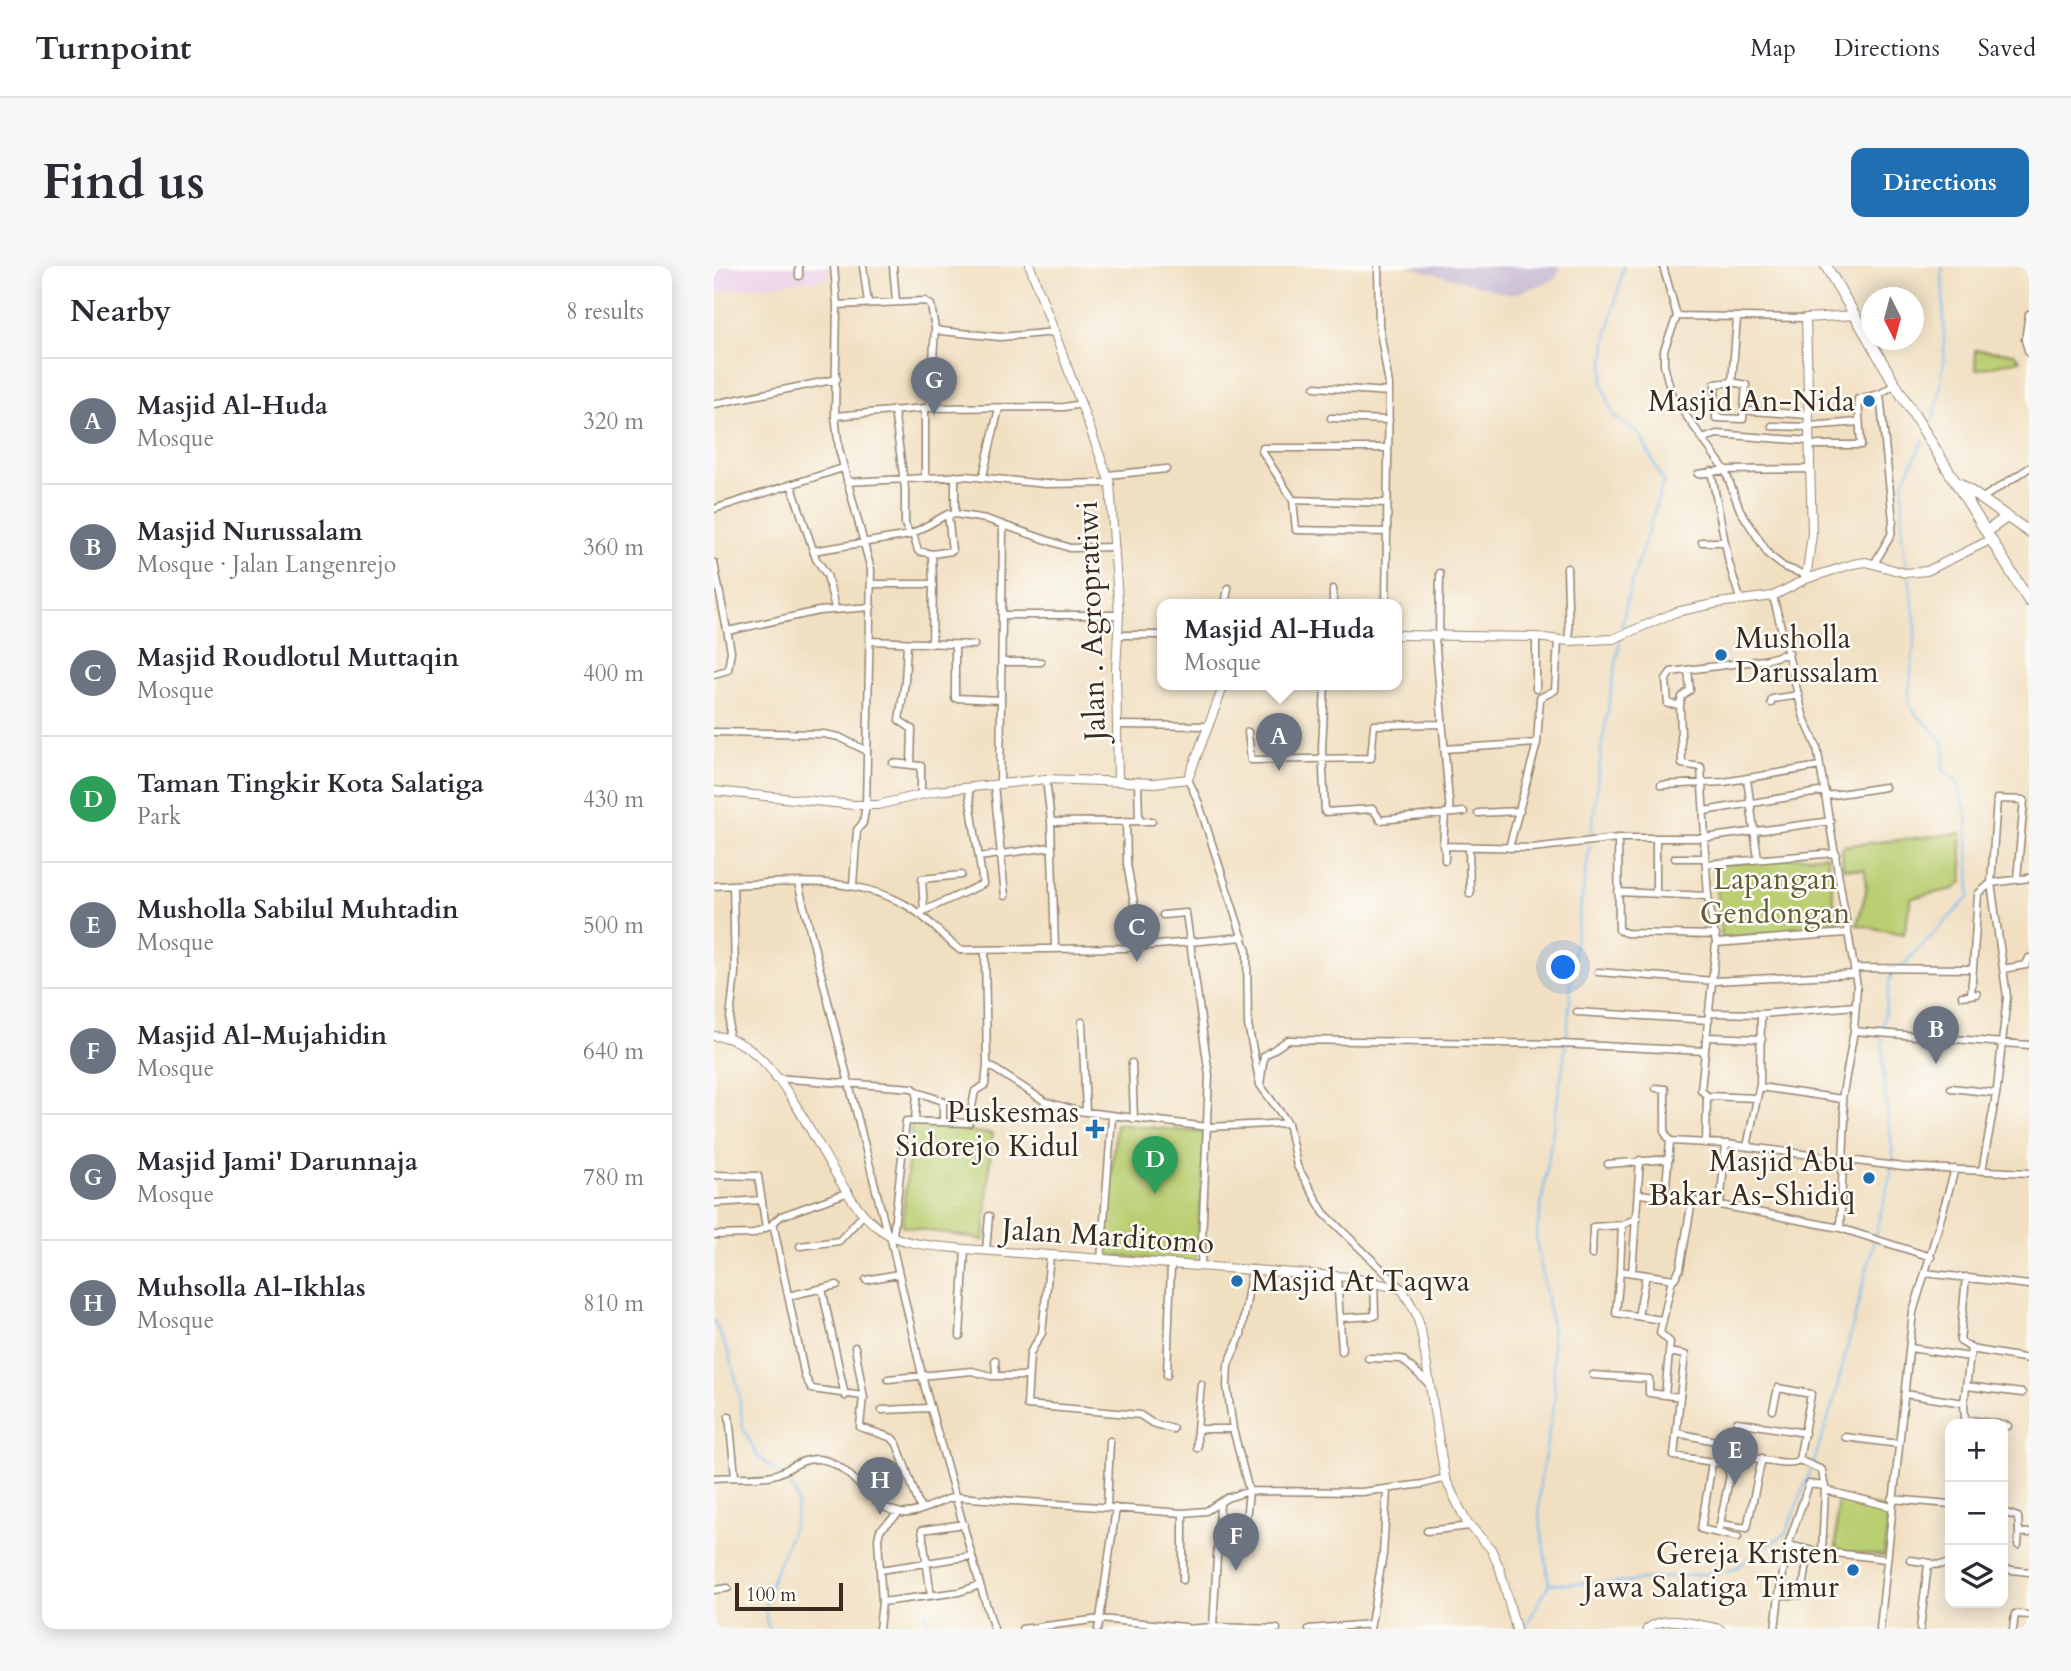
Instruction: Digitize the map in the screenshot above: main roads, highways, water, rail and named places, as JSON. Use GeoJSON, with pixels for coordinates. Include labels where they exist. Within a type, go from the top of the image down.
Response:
{"type":"FeatureCollection","features":[{"type":"Feature","properties":{"kind":"main road"},"geometry":{"type":"LineString","coordinates":[[1826,266],[1927,437],[2029,601]]}},
{"type":"Feature","properties":{"kind":"main road"},"geometry":{"type":"LineString","coordinates":[[1954,479],[2029,532]]}},
{"type":"Feature","properties":{"kind":"main road"},"geometry":{"type":"LineString","coordinates":[[1990,535],[2007,517]]}},
{"type":"Feature","properties":{"kind":"waterway"},"geometry":{"type":"LineString","coordinates":[[1621,631],[1629,593],[1663,481],[1639,433],[1614,417],[1602,383],[1607,335],[1624,266]]}},
{"type":"Feature","properties":{"kind":"waterway"},"geometry":{"type":"LineString","coordinates":[[1928,431],[1935,412],[1943,371],[1942,266]]}},
{"type":"Feature","properties":{"kind":"waterway"},"geometry":{"type":"LineString","coordinates":[[1907,568],[1902,536],[1903,482],[1924,439]]}},
{"type":"Feature","properties":{"kind":"waterway"},"geometry":{"type":"LineString","coordinates":[[1901,967],[1970,896],[1967,814],[1957,781],[1942,769],[1945,754],[1939,737],[1916,714],[1908,701],[1916,628],[1909,577]]}},
{"type":"Feature","properties":{"kind":"waterway"},"geometry":{"type":"LineString","coordinates":[[1591,838],[1602,744],[1620,640]]}},
{"type":"Feature","properties":{"kind":"waterway"},"geometry":{"type":"LineString","coordinates":[[1524,1629],[1549,1584],[1539,1513],[1540,1483],[1555,1397],[1551,1321],[1536,1239],[1566,1045],[1574,949],[1590,844]]}},
{"type":"Feature","properties":{"kind":"waterway"},"geometry":{"type":"LineString","coordinates":[[1882,1031],[1890,978],[1897,970]]}},
{"type":"Feature","properties":{"kind":"waterway"},"geometry":{"type":"LineString","coordinates":[[1882,1037],[1885,1094],[1894,1163]]}},
{"type":"Feature","properties":{"kind":"waterway"},"geometry":{"type":"LineString","coordinates":[[1813,1464],[1834,1400],[1892,1169]]}},
{"type":"Feature","properties":{"kind":"waterway"},"geometry":{"type":"LineString","coordinates":[[714,1321],[729,1354],[738,1387],[743,1428],[757,1455],[775,1471]]}},
{"type":"Feature","properties":{"kind":"waterway"},"geometry":{"type":"LineString","coordinates":[[1551,1584],[1614,1583],[1731,1571],[1786,1533],[1810,1471]]}},
{"type":"Feature","properties":{"kind":"waterway"},"geometry":{"type":"LineString","coordinates":[[770,1629],[766,1614],[767,1597],[794,1522],[797,1505],[793,1489],[778,1475]]}},
{"type":"Feature","properties":{"kind":"waterway"},"geometry":{"type":"LineString","coordinates":[[925,1612],[930,1629]]}},
{"type":"Feature","properties":{"kind":"place","name":"Masjid An-Nida"},"geometry":{"type":"Point","coordinates":[1869,401]}},
{"type":"Feature","properties":{"kind":"place","name":"Masjid Jami' Darunnaja"},"geometry":{"type":"Point","coordinates":[934,415]}},
{"type":"Feature","properties":{"kind":"place","name":"Musholla Darussalam"},"geometry":{"type":"Point","coordinates":[1721,655]}},
{"type":"Feature","properties":{"kind":"place","name":"Masjid Al-Huda"},"geometry":{"type":"Point","coordinates":[1279,771]}},
{"type":"Feature","properties":{"kind":"place","name":"Masjid Roudlotul Muttaqin"},"geometry":{"type":"Point","coordinates":[1137,962]}},
{"type":"Feature","properties":{"kind":"place","name":"Masjid Nurussalam"},"geometry":{"type":"Point","coordinates":[1936,1064]}},
{"type":"Feature","properties":{"kind":"place","name":"Puskesmas Sidorejo Kidul"},"geometry":{"type":"Point","coordinates":[1095,1129]}},
{"type":"Feature","properties":{"kind":"place","name":"Masjid Abu Bakar As-Shidiq"},"geometry":{"type":"Point","coordinates":[1869,1178]}},
{"type":"Feature","properties":{"kind":"place","name":"Taman Tingkir Kota Salatiga"},"geometry":{"type":"Point","coordinates":[1155,1194]}},
{"type":"Feature","properties":{"kind":"place","name":"Masjid At Taqwa"},"geometry":{"type":"Point","coordinates":[1237,1281]}},
{"type":"Feature","properties":{"kind":"place","name":"Musholla Sabilul Muhtadin"},"geometry":{"type":"Point","coordinates":[1735,1485]}},
{"type":"Feature","properties":{"kind":"place","name":"Muhsolla Al-Ikhlas"},"geometry":{"type":"Point","coordinates":[880,1515]}},
{"type":"Feature","properties":{"kind":"place","name":"Gereja Kristen Jawa Salatiga Timur"},"geometry":{"type":"Point","coordinates":[1853,1570]}},
{"type":"Feature","properties":{"kind":"place","name":"Masjid Al-Mujahidin"},"geometry":{"type":"Point","coordinates":[1236,1571]}},
{"type":"Feature","properties":{"kind":"park label","name":"Lapangan Gendongan"},"geometry":{"type":"Point","coordinates":[1775,896]}}]}
